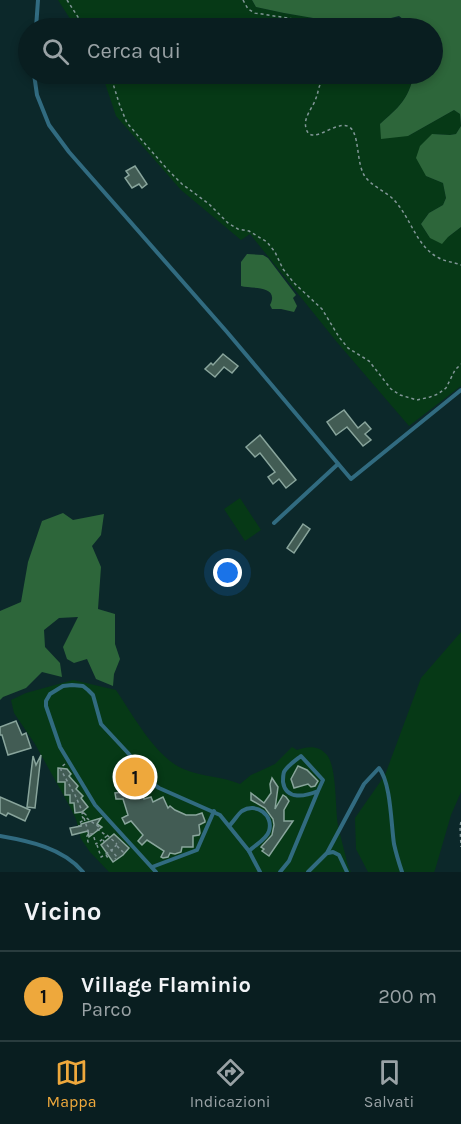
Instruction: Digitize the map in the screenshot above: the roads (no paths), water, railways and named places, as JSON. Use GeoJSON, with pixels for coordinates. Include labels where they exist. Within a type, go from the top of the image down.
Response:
{"type":"FeatureCollection","features":[{"type":"Feature","properties":{"kind":"lane"},"geometry":{"type":"LineString","coordinates":[[37,18],[38,0]]}},
{"type":"Feature","properties":{"kind":"lane"},"geometry":{"type":"LineString","coordinates":[[35,84],[37,95],[49,125],[69,152],[227,332],[351,479],[461,390]]}},
{"type":"Feature","properties":{"kind":"lane"},"geometry":{"type":"LineString","coordinates":[[274,523],[338,464]]}},
{"type":"Feature","properties":{"kind":"lane"},"geometry":{"type":"LineString","coordinates":[[156,872],[95,805],[60,747],[46,706],[46,701],[54,690],[63,686],[83,686],[93,695],[101,724],[128,753],[150,782],[220,815],[249,851],[260,872]]}},
{"type":"Feature","properties":{"kind":"lane"},"geometry":{"type":"LineString","coordinates":[[280,872],[289,861],[323,780],[301,756],[284,772],[285,789],[290,794],[302,796],[318,791]]}},
{"type":"Feature","properties":{"kind":"lane"},"geometry":{"type":"LineString","coordinates":[[308,872],[327,853],[364,784],[380,768],[385,775],[394,844],[402,872]]}},
{"type":"Feature","properties":{"kind":"lane"},"geometry":{"type":"LineString","coordinates":[[230,825],[241,812],[247,809],[258,809],[266,814],[269,820],[266,837],[249,851]]}},
{"type":"Feature","properties":{"kind":"lane"},"geometry":{"type":"LineString","coordinates":[[152,867],[197,850],[214,811]]}},
{"type":"Feature","properties":{"kind":"lane"},"geometry":{"type":"LineString","coordinates":[[0,836],[38,844],[76,864],[82,872]]}},
{"type":"Feature","properties":{"kind":"lane"},"geometry":{"type":"LineString","coordinates":[[327,853],[333,852],[339,855],[347,872]]}},
{"type":"Feature","properties":{"kind":"place","name":"Village Flaminio"},"geometry":{"type":"Point","coordinates":[135,777]}}]}
